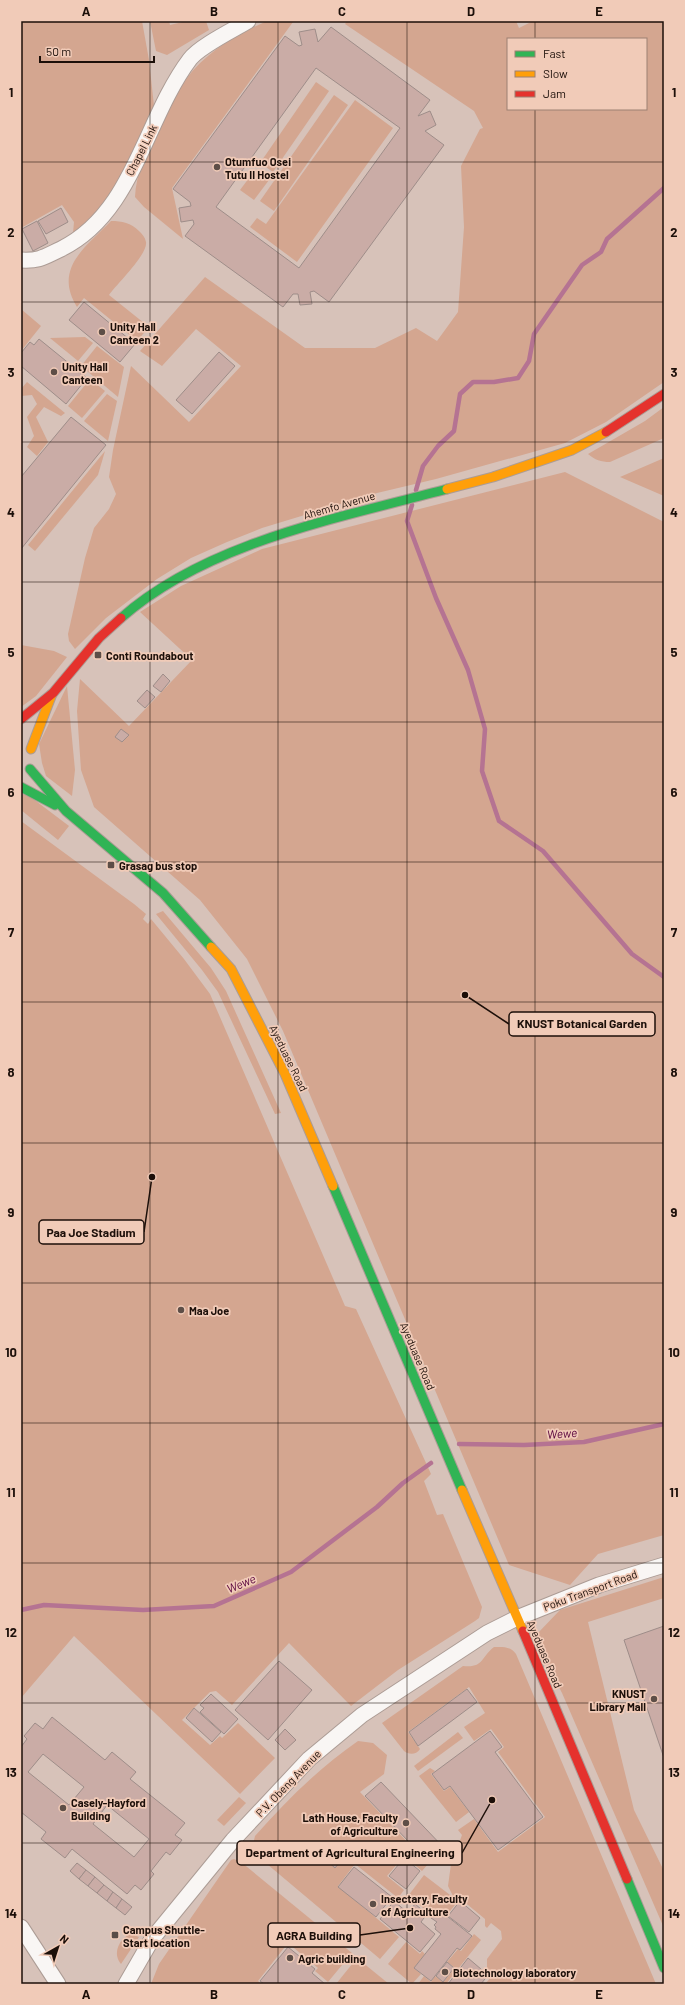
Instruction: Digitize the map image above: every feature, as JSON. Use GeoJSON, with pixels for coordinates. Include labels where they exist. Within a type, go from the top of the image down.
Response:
{"type":"FeatureCollection","features":[{"type":"Feature","properties":{"kind":"street","name":"Chapel Link"},"geometry":{"type":"LineString","coordinates":[[21,260],[36,261],[76,241],[103,218],[119,194],[176,80],[191,58],[248,21]]}},
{"type":"Feature","properties":{"kind":"street","name":"Ahemfo Avenue"},"geometry":{"type":"LineString","coordinates":[[21,719],[53,693],[99,638],[135,606],[160,588],[230,553],[311,525],[493,477],[572,450],[609,430],[664,394]]}},
{"type":"Feature","properties":{"kind":"street","name":"Ahemfo Avenue"},"geometry":{"type":"LineString","coordinates":[[31,749],[53,693]]}},
{"type":"Feature","properties":{"kind":"street"},"geometry":{"type":"LineString","coordinates":[[21,780],[30,769],[32,759],[31,749],[26,740]]}},
{"type":"Feature","properties":{"kind":"street","name":"Ayeduase Road"},"geometry":{"type":"LineString","coordinates":[[30,769],[66,810],[163,893],[231,970],[285,1074],[517,1618],[664,1968]]}},
{"type":"Feature","properties":{"kind":"street","name":"Ayeduase Road"},"geometry":{"type":"LineString","coordinates":[[21,787],[66,810]]}},
{"type":"Feature","properties":{"kind":"street","name":"Poku Transport Road"},"geometry":{"type":"LineString","coordinates":[[517,1618],[599,1585],[664,1565]]}},
{"type":"Feature","properties":{"kind":"street","name":"P.V. Obeng Avenue"},"geometry":{"type":"LineString","coordinates":[[126,1984],[152,1938],[233,1840],[309,1759],[362,1715],[487,1633],[517,1618]]}},
{"type":"Feature","properties":{"kind":"street"},"geometry":{"type":"LineString","coordinates":[[21,1927],[58,1984]]}},
{"type":"Feature","properties":{"kind":"shaded area"},"geometry":{"type":"Polygon","coordinates":[[[21,21],[142,21],[149,60],[154,106],[109,201],[99,218],[73,233],[74,222],[62,205],[21,228],[21,21]]]}},
{"type":"Feature","properties":{"kind":"shaded area"},"geometry":{"type":"Polygon","coordinates":[[[150,21],[169,21],[170,25],[187,21],[206,21],[209,30],[167,55],[156,51],[150,21]]]}},
{"type":"Feature","properties":{"kind":"shaded area"},"geometry":{"type":"Polygon","coordinates":[[[267,21],[293,22],[172,188],[183,239],[144,207],[135,197],[137,180],[145,156],[173,98],[194,69],[213,52],[233,38],[267,21]]]}},
{"type":"Feature","properties":{"kind":"shaded area"},"geometry":{"type":"Polygon","coordinates":[[[347,21],[516,21],[519,28],[533,21],[664,21],[664,382],[606,422],[565,443],[436,479],[377,493],[262,528],[191,558],[157,579],[106,618],[75,649],[69,641],[68,634],[85,558],[94,528],[109,509],[116,494],[109,477],[113,450],[131,366],[189,422],[241,366],[196,329],[162,366],[140,351],[205,277],[305,348],[375,348],[416,328],[437,341],[458,312],[464,227],[461,166],[480,129],[483,128],[474,111],[345,24],[347,21]]]}},
{"type":"Feature","properties":{"kind":"shaded area"},"geometry":{"type":"Polygon","coordinates":[[[316,82],[329,91],[273,172],[260,163],[316,82]]]}},
{"type":"Feature","properties":{"kind":"shaded area"},"geometry":{"type":"Polygon","coordinates":[[[334,95],[348,105],[274,211],[260,201],[334,95]]]}},
{"type":"Feature","properties":{"kind":"shaded area"},"geometry":{"type":"Polygon","coordinates":[[[355,100],[393,128],[297,262],[250,227],[257,218],[266,224],[355,100]]]}},
{"type":"Feature","properties":{"kind":"shaded area"},"geometry":{"type":"Polygon","coordinates":[[[255,170],[269,180],[254,200],[240,190],[255,170]]]}},
{"type":"Feature","properties":{"kind":"shaded area"},"geometry":{"type":"Polygon","coordinates":[[[111,221],[130,224],[142,234],[146,242],[142,254],[109,295],[149,327],[137,341],[84,298],[77,307],[71,293],[69,281],[71,270],[76,259],[83,249],[111,221]]]}},
{"type":"Feature","properties":{"kind":"shaded area"},"geometry":{"type":"Polygon","coordinates":[[[21,309],[41,326],[21,351],[21,309]]]}},
{"type":"Feature","properties":{"kind":"shaded area"},"geometry":{"type":"Polygon","coordinates":[[[85,337],[93,343],[78,361],[50,338],[85,337]]]}},
{"type":"Feature","properties":{"kind":"shaded area"},"geometry":{"type":"Polygon","coordinates":[[[97,346],[124,367],[118,397],[81,366],[97,346]]]}},
{"type":"Feature","properties":{"kind":"shaded area"},"geometry":{"type":"Polygon","coordinates":[[[90,379],[105,391],[82,418],[68,406],[90,379]]]}},
{"type":"Feature","properties":{"kind":"shaded area"},"geometry":{"type":"Polygon","coordinates":[[[27,382],[65,413],[61,416],[44,407],[36,417],[48,442],[37,456],[27,447],[34,436],[27,417],[37,404],[32,395],[21,396],[21,389],[27,382]]]}},
{"type":"Feature","properties":{"kind":"shaded area"},"geometry":{"type":"Polygon","coordinates":[[[107,394],[117,401],[108,441],[84,421],[107,394]]]}},
{"type":"Feature","properties":{"kind":"shaded area"},"geometry":{"type":"Polygon","coordinates":[[[664,407],[664,438],[610,462],[598,460],[588,454],[645,421],[664,407]]]}},
{"type":"Feature","properties":{"kind":"shaded area"},"geometry":{"type":"Polygon","coordinates":[[[105,451],[98,475],[35,551],[28,545],[105,451]]]}},
{"type":"Feature","properties":{"kind":"shaded area"},"geometry":{"type":"Polygon","coordinates":[[[664,458],[664,496],[620,477],[664,458]]]}},
{"type":"Feature","properties":{"kind":"shaded area"},"geometry":{"type":"Polygon","coordinates":[[[565,472],[664,522],[664,1535],[598,1554],[570,1585],[509,1565],[283,1031],[247,959],[200,900],[94,807],[81,770],[77,711],[80,679],[129,726],[192,660],[140,612],[181,586],[262,549],[565,472]]]}},
{"type":"Feature","properties":{"kind":"shaded area"},"geometry":{"type":"Polygon","coordinates":[[[21,645],[54,651],[67,657],[36,696],[21,707],[21,645]]]}},
{"type":"Feature","properties":{"kind":"shaded area"},"geometry":{"type":"Polygon","coordinates":[[[67,686],[75,770],[72,796],[46,776],[39,744],[67,686]]]}},
{"type":"Feature","properties":{"kind":"shaded area"},"geometry":{"type":"Polygon","coordinates":[[[21,794],[28,795],[69,826],[58,840],[21,810],[21,794]]]}},
{"type":"Feature","properties":{"kind":"shaded area"},"geometry":{"type":"Polygon","coordinates":[[[21,821],[146,914],[143,919],[148,924],[151,919],[184,959],[210,994],[345,1306],[356,1309],[431,1474],[424,1481],[437,1515],[443,1514],[482,1607],[479,1618],[398,1670],[351,1706],[289,1643],[232,1705],[216,1691],[210,1692],[182,1720],[210,1745],[220,1736],[222,1738],[238,1723],[275,1758],[240,1794],[74,1636],[21,1698],[21,821]]]}},
{"type":"Feature","properties":{"kind":"shaded area"},"geometry":{"type":"Polygon","coordinates":[[[163,911],[211,968],[226,991],[281,1113],[275,1114],[218,992],[156,914],[163,911]]]}},
{"type":"Feature","properties":{"kind":"shaded area"},"geometry":{"type":"Polygon","coordinates":[[[664,1577],[664,1598],[588,1622],[634,1810],[664,1871],[664,1928],[562,1693],[535,1640],[537,1634],[560,1610],[664,1577]]]}},
{"type":"Feature","properties":{"kind":"shaded area"},"geometry":{"type":"Polygon","coordinates":[[[494,1647],[509,1648],[516,1654],[656,1984],[485,1984],[493,1975],[487,1968],[487,1959],[502,1939],[501,1931],[491,1923],[487,1928],[485,1926],[485,1919],[462,1900],[458,1901],[447,1915],[438,1908],[432,1915],[408,1896],[424,1875],[454,1898],[448,1886],[451,1864],[462,1835],[458,1830],[474,1819],[498,1852],[545,1817],[498,1752],[504,1747],[491,1729],[474,1741],[464,1727],[485,1713],[469,1687],[408,1732],[420,1749],[414,1753],[410,1754],[404,1751],[382,1723],[463,1666],[478,1664],[494,1647]]]}},
{"type":"Feature","properties":{"kind":"shaded area"},"geometry":{"type":"Polygon","coordinates":[[[458,1732],[463,1738],[418,1771],[414,1766],[458,1732]]]}},
{"type":"Feature","properties":{"kind":"shaded area"},"geometry":{"type":"Polygon","coordinates":[[[358,1741],[373,1743],[387,1755],[384,1774],[360,1792],[428,1864],[422,1871],[404,1856],[387,1876],[404,1890],[398,1898],[355,1864],[338,1886],[399,1937],[380,1959],[267,1864],[252,1848],[255,1836],[279,1810],[316,1774],[358,1741]]]}},
{"type":"Feature","properties":{"kind":"shaded area"},"geometry":{"type":"Polygon","coordinates":[[[430,1768],[435,1771],[431,1774],[444,1791],[450,1787],[469,1812],[456,1822],[419,1776],[430,1768]]]}},
{"type":"Feature","properties":{"kind":"shaded area"},"geometry":{"type":"Polygon","coordinates":[[[239,1797],[246,1803],[224,1826],[217,1820],[239,1797]]]}},
{"type":"Feature","properties":{"kind":"shaded area"},"geometry":{"type":"Polygon","coordinates":[[[234,1859],[241,1862],[352,1953],[328,1982],[315,1971],[318,1968],[288,1943],[258,1981],[262,1984],[151,1984],[159,1964],[231,1860],[234,1859]]]}},
{"type":"Feature","properties":{"kind":"shaded area"},"geometry":{"type":"Polygon","coordinates":[[[131,1934],[139,1937],[121,1964],[117,1956],[118,1947],[123,1939],[131,1934]]]}},
{"type":"Feature","properties":{"kind":"shaded area"},"geometry":{"type":"Polygon","coordinates":[[[474,1934],[481,1940],[446,1984],[418,1984],[424,1976],[431,1982],[435,1976],[443,1982],[455,1968],[447,1962],[458,1949],[461,1951],[474,1934]]]}},
{"type":"Feature","properties":{"kind":"shaded area"},"geometry":{"type":"Polygon","coordinates":[[[406,1942],[420,1954],[422,1951],[425,1954],[414,1968],[421,1974],[412,1984],[388,1964],[406,1942]]]}},
{"type":"Feature","properties":{"kind":"shaded area"},"geometry":{"type":"Polygon","coordinates":[[[357,1958],[389,1984],[336,1984],[357,1958]]]}},
{"type":"Feature","properties":{"kind":"building","name":"Otumfuo Osei Tutu II Hostel"},"geometry":{"type":"Polygon","coordinates":[[[331,27],[430,100],[418,116],[430,111],[436,125],[425,131],[444,145],[329,302],[314,291],[310,292],[312,304],[300,305],[298,294],[293,294],[283,307],[185,236],[194,224],[193,220],[181,222],[179,208],[191,206],[190,202],[173,189],[285,36],[299,46],[302,45],[299,32],[315,29],[318,42],[331,27]],[[316,68],[216,207],[299,268],[400,128],[316,68]]]}},
{"type":"Feature","properties":{"kind":"building"},"geometry":{"type":"Polygon","coordinates":[[[61,208],[68,222],[46,234],[38,221],[61,208]]]}},
{"type":"Feature","properties":{"kind":"building"},"geometry":{"type":"Polygon","coordinates":[[[37,221],[48,243],[33,251],[22,229],[37,221]]]}},
{"type":"Feature","properties":{"kind":"building","name":"Unity Hall Canteen 2"},"geometry":{"type":"Polygon","coordinates":[[[84,302],[135,344],[120,362],[69,320],[84,302]]]}},
{"type":"Feature","properties":{"kind":"building","name":"Unity Hall Canteen"},"geometry":{"type":"Polygon","coordinates":[[[39,339],[87,378],[66,404],[21,366],[21,353],[30,342],[34,345],[39,339]]]}},
{"type":"Feature","properties":{"kind":"building"},"geometry":{"type":"Polygon","coordinates":[[[219,352],[235,366],[192,414],[176,400],[219,352]]]}},
{"type":"Feature","properties":{"kind":"building"},"geometry":{"type":"Polygon","coordinates":[[[71,417],[106,445],[21,549],[21,477],[71,417]]]}},
{"type":"Feature","properties":{"kind":"building"},"geometry":{"type":"Polygon","coordinates":[[[163,674],[170,681],[161,692],[153,686],[163,674]]]}},
{"type":"Feature","properties":{"kind":"building"},"geometry":{"type":"Polygon","coordinates":[[[147,690],[155,697],[145,708],[137,701],[147,690]]]}},
{"type":"Feature","properties":{"kind":"building"},"geometry":{"type":"Polygon","coordinates":[[[121,729],[129,735],[122,742],[115,737],[121,729]]]}},
{"type":"Feature","properties":{"kind":"building","name":"KNUST Library Mall"},"geometry":{"type":"Polygon","coordinates":[[[664,1626],[664,1758],[624,1640],[664,1626]]]}},
{"type":"Feature","properties":{"kind":"building"},"geometry":{"type":"Polygon","coordinates":[[[279,1661],[312,1690],[268,1740],[235,1710],[279,1661]]]}},
{"type":"Feature","properties":{"kind":"building"},"geometry":{"type":"Polygon","coordinates":[[[467,1689],[477,1702],[418,1746],[409,1732],[467,1689]]]}},
{"type":"Feature","properties":{"kind":"building"},"geometry":{"type":"Polygon","coordinates":[[[211,1694],[238,1719],[224,1734],[200,1712],[204,1708],[200,1705],[211,1694]]]}},
{"type":"Feature","properties":{"kind":"building"},"geometry":{"type":"Polygon","coordinates":[[[194,1708],[221,1732],[212,1742],[186,1718],[194,1708]]]}},
{"type":"Feature","properties":{"kind":"building","name":"Casely-Hayford Building"},"geometry":{"type":"Polygon","coordinates":[[[52,1717],[105,1760],[112,1752],[136,1772],[130,1779],[185,1823],[175,1835],[182,1840],[170,1855],[166,1852],[151,1871],[154,1874],[141,1890],[135,1885],[127,1894],[72,1849],[65,1858],[41,1839],[46,1832],[21,1812],[21,1747],[27,1739],[24,1736],[35,1723],[43,1729],[52,1717]],[[43,1754],[28,1772],[69,1805],[84,1787],[43,1754]],[[107,1805],[93,1824],[134,1857],[149,1839],[107,1805]]]}},
{"type":"Feature","properties":{"kind":"building"},"geometry":{"type":"Polygon","coordinates":[[[285,1729],[296,1740],[285,1750],[275,1740],[285,1729]]]}},
{"type":"Feature","properties":{"kind":"building"},"geometry":{"type":"Polygon","coordinates":[[[490,1731],[502,1747],[495,1752],[543,1817],[498,1850],[450,1786],[444,1790],[432,1774],[490,1731]]]}},
{"type":"Feature","properties":{"kind":"building","name":"Lath House, Faculty of Agriculture"},"geometry":{"type":"Polygon","coordinates":[[[381,1782],[446,1850],[431,1865],[365,1796],[381,1782]]]}},
{"type":"Feature","properties":{"kind":"building"},"geometry":{"type":"Polygon","coordinates":[[[335,1847],[345,1856],[335,1868],[325,1859],[335,1847]]]}},
{"type":"Feature","properties":{"kind":"building"},"geometry":{"type":"Polygon","coordinates":[[[404,1858],[420,1871],[406,1889],[389,1876],[404,1858]]]}},
{"type":"Feature","properties":{"kind":"building"},"geometry":{"type":"Polygon","coordinates":[[[77,1863],[86,1870],[79,1879],[70,1871],[77,1863]]]}},
{"type":"Feature","properties":{"kind":"building"},"geometry":{"type":"Polygon","coordinates":[[[354,1867],[392,1897],[376,1917],[338,1887],[354,1867]]]}},
{"type":"Feature","properties":{"kind":"building"},"geometry":{"type":"Polygon","coordinates":[[[86,1870],[95,1877],[88,1886],[79,1879],[86,1870]]]}},
{"type":"Feature","properties":{"kind":"building"},"geometry":{"type":"Polygon","coordinates":[[[95,1877],[104,1885],[97,1893],[88,1886],[95,1877]]]}},
{"type":"Feature","properties":{"kind":"building"},"geometry":{"type":"Polygon","coordinates":[[[104,1885],[113,1892],[107,1901],[97,1893],[104,1885]]]}},
{"type":"Feature","properties":{"kind":"building"},"geometry":{"type":"Polygon","coordinates":[[[113,1892],[122,1899],[116,1908],[107,1901],[113,1892]]]}},
{"type":"Feature","properties":{"kind":"building"},"geometry":{"type":"Polygon","coordinates":[[[122,1899],[132,1907],[125,1915],[116,1908],[122,1899]]]}},
{"type":"Feature","properties":{"kind":"building"},"geometry":{"type":"Polygon","coordinates":[[[394,1901],[408,1913],[415,1904],[427,1914],[421,1922],[435,1934],[420,1952],[380,1919],[394,1901]]]}},
{"type":"Feature","properties":{"kind":"building"},"geometry":{"type":"Polygon","coordinates":[[[460,1901],[480,1918],[469,1932],[448,1916],[460,1901]]]}},
{"type":"Feature","properties":{"kind":"building"},"geometry":{"type":"Polygon","coordinates":[[[438,1909],[472,1936],[460,1950],[457,1948],[431,1981],[414,1968],[441,1934],[435,1929],[436,1927],[434,1925],[437,1922],[431,1918],[438,1909]]]}},
{"type":"Feature","properties":{"kind":"building","name":"Agric building"},"geometry":{"type":"Polygon","coordinates":[[[288,1947],[315,1969],[312,1973],[325,1984],[264,1984],[260,1981],[288,1947]]]}},
{"type":"Feature","properties":{"kind":"building"},"geometry":{"type":"Polygon","coordinates":[[[468,1958],[488,1975],[481,1984],[448,1984],[468,1958]]]}},
{"type":"Feature","properties":{"kind":"building","name":"Biotechnology laboratory"},"geometry":{"type":"Polygon","coordinates":[[[447,1962],[454,1968],[443,1982],[436,1976],[447,1962]]]}},
{"type":"Feature","properties":{"kind":"waterway"},"geometry":{"type":"LineString","coordinates":[[416,490],[423,466],[438,446],[454,431],[460,394],[473,382],[494,382],[518,378],[529,361],[534,334],[582,265],[601,252],[607,239],[664,188]]}},
{"type":"Feature","properties":{"kind":"waterway"},"geometry":{"type":"LineString","coordinates":[[412,505],[407,521],[436,598],[468,670],[485,729],[482,771],[499,821],[543,851],[632,954],[664,977]]}},
{"type":"Feature","properties":{"kind":"waterway","name":"Wewe"},"geometry":{"type":"LineString","coordinates":[[459,1444],[524,1445],[584,1442],[664,1424]]}},
{"type":"Feature","properties":{"kind":"waterway","name":"Wewe"},"geometry":{"type":"LineString","coordinates":[[21,1610],[44,1605],[143,1610],[214,1606],[291,1572],[377,1507],[403,1483],[431,1463]]}},
{"type":"Feature","properties":{"kind":"traffic: fast"},"geometry":{"type":"LineString","coordinates":[[121,618],[155,592],[193,570],[233,551],[319,523],[447,489]]}},
{"type":"Feature","properties":{"kind":"traffic: fast"},"geometry":{"type":"LineString","coordinates":[[30,769],[66,811],[163,893],[211,947]]}},
{"type":"Feature","properties":{"kind":"traffic: fast"},"geometry":{"type":"LineString","coordinates":[[21,787],[55,805]]}},
{"type":"Feature","properties":{"kind":"traffic: fast"},"geometry":{"type":"LineString","coordinates":[[333,1186],[462,1490]]}},
{"type":"Feature","properties":{"kind":"traffic: fast"},"geometry":{"type":"LineString","coordinates":[[627,1879],[664,1968]]}},
{"type":"Feature","properties":{"kind":"traffic: slow"},"geometry":{"type":"LineString","coordinates":[[447,489],[493,477],[572,450],[606,432]]}},
{"type":"Feature","properties":{"kind":"traffic: slow"},"geometry":{"type":"LineString","coordinates":[[31,749],[52,694]]}},
{"type":"Feature","properties":{"kind":"traffic: slow"},"geometry":{"type":"LineString","coordinates":[[211,947],[231,969],[285,1074],[333,1186]]}},
{"type":"Feature","properties":{"kind":"traffic: slow"},"geometry":{"type":"LineString","coordinates":[[462,1490],[523,1631]]}},
{"type":"Feature","properties":{"kind":"traffic: jam"},"geometry":{"type":"LineString","coordinates":[[606,432],[664,394]]}},
{"type":"Feature","properties":{"kind":"traffic: jam"},"geometry":{"type":"LineString","coordinates":[[21,719],[53,693],[99,638],[121,618]]}},
{"type":"Feature","properties":{"kind":"traffic: jam"},"geometry":{"type":"LineString","coordinates":[[523,1631],[627,1879]]}},
{"type":"Feature","properties":{"kind":"place","name":"Otumfuo Osei Tutu II Hostel"},"geometry":{"type":"Point","coordinates":[217,167]}},
{"type":"Feature","properties":{"kind":"place","name":"Unity Hall Canteen 2"},"geometry":{"type":"Point","coordinates":[102,332]}},
{"type":"Feature","properties":{"kind":"place","name":"Unity Hall Canteen"},"geometry":{"type":"Point","coordinates":[54,372]}},
{"type":"Feature","properties":{"kind":"place","name":"Conti Roundabout"},"geometry":{"type":"Point","coordinates":[98,655]}},
{"type":"Feature","properties":{"kind":"place","name":"Grasag bus stop"},"geometry":{"type":"Point","coordinates":[111,865]}},
{"type":"Feature","properties":{"kind":"place","name":"KNUST Botanical Garden"},"geometry":{"type":"Point","coordinates":[465,995]}},
{"type":"Feature","properties":{"kind":"place","name":"Paa Joe Stadium"},"geometry":{"type":"Point","coordinates":[152,1177]}},
{"type":"Feature","properties":{"kind":"place","name":"Maa Joe"},"geometry":{"type":"Point","coordinates":[181,1310]}},
{"type":"Feature","properties":{"kind":"place","name":"KNUST Library Mall"},"geometry":{"type":"Point","coordinates":[654,1699]}},
{"type":"Feature","properties":{"kind":"place","name":"Department of Agricultural Engineering"},"geometry":{"type":"Point","coordinates":[492,1800]}},
{"type":"Feature","properties":{"kind":"place","name":"Casely-Hayford Building"},"geometry":{"type":"Point","coordinates":[63,1808]}},
{"type":"Feature","properties":{"kind":"place","name":"Lath House, Faculty of Agriculture"},"geometry":{"type":"Point","coordinates":[406,1823]}},
{"type":"Feature","properties":{"kind":"place","name":"Insectary, Faculty of Agriculture"},"geometry":{"type":"Point","coordinates":[373,1904]}},
{"type":"Feature","properties":{"kind":"place","name":"AGRA Building"},"geometry":{"type":"Point","coordinates":[410,1928]}},
{"type":"Feature","properties":{"kind":"place","name":"Campus Shuttle- Start location"},"geometry":{"type":"Point","coordinates":[115,1935]}},
{"type":"Feature","properties":{"kind":"place","name":"Agric building"},"geometry":{"type":"Point","coordinates":[290,1958]}},
{"type":"Feature","properties":{"kind":"place","name":"Biotechnology laboratory"},"geometry":{"type":"Point","coordinates":[445,1972]}}]}
